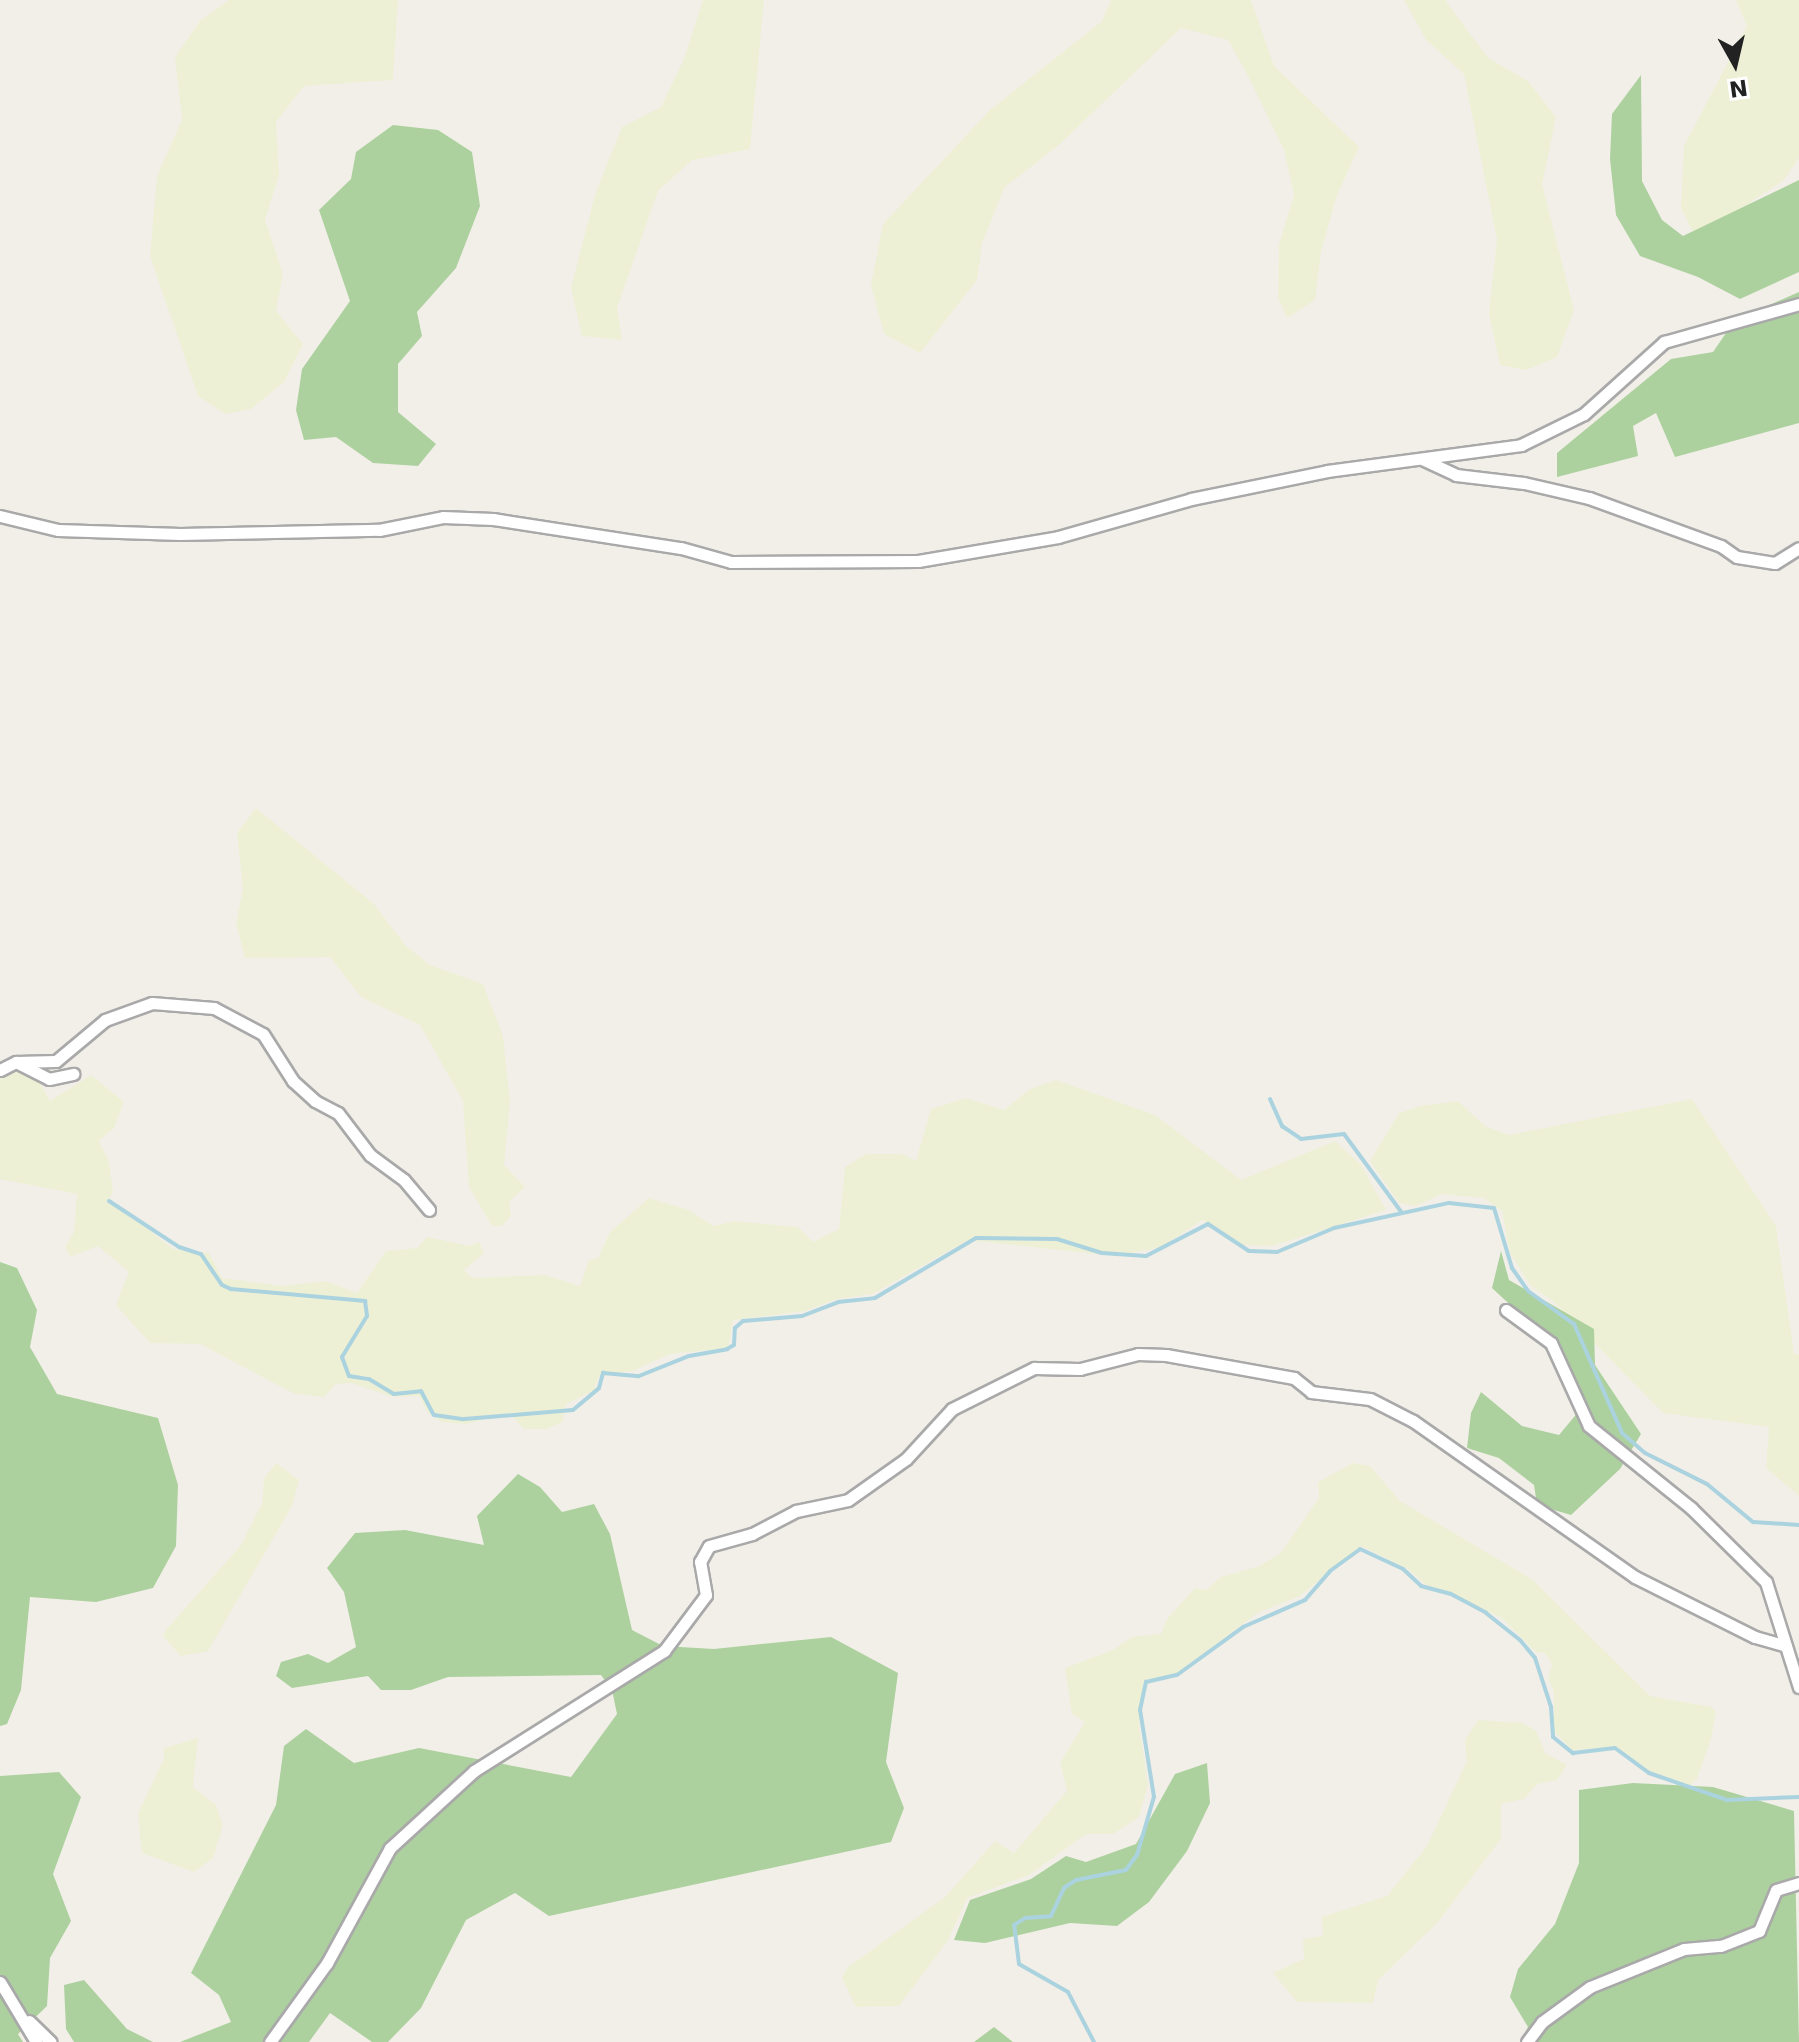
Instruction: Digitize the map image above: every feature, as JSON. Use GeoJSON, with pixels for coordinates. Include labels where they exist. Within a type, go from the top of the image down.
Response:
{"type":"FeatureCollection","features":[{"type":"Feature","properties":{"kind":"street"},"geometry":{"type":"LineString","coordinates":[[0,516],[58,530],[180,534],[347,532],[443,517],[493,519],[681,548],[731,562],[918,561],[1058,537],[1191,499],[1327,471],[1544,438],[1611,395],[1645,354],[1664,342],[1799,304]]}},
{"type":"Feature","properties":{"kind":"street"},"geometry":{"type":"LineString","coordinates":[[1420,458],[1456,475],[1524,483],[1589,498],[1721,546],[1737,557],[1775,563],[1799,548]]}},
{"type":"Feature","properties":{"kind":"street"},"geometry":{"type":"LineString","coordinates":[[0,1070],[16,1062],[56,1061],[105,1020],[152,1003],[214,1008],[263,1034],[293,1081],[315,1101],[338,1113],[370,1155],[404,1180],[429,1210]]}},
{"type":"Feature","properties":{"kind":"street"},"geometry":{"type":"LineString","coordinates":[[16,1062],[49,1079],[73,1074]]}},
{"type":"Feature","properties":{"kind":"street"},"geometry":{"type":"LineString","coordinates":[[1506,1310],[1551,1343],[1589,1426],[1691,1508],[1766,1582],[1799,1687]]}},
{"type":"Feature","properties":{"kind":"street"},"geometry":{"type":"LineString","coordinates":[[270,2042],[327,1963],[390,1848],[474,1771],[664,1651],[706,1595],[700,1562],[709,1546],[752,1534],[796,1511],[848,1500],[906,1459],[952,1409],[1034,1368],[1080,1369],[1138,1354],[1166,1355],[1294,1378],[1311,1392],[1370,1399],[1413,1421],[1635,1577],[1755,1637],[1786,1646]]}},
{"type":"Feature","properties":{"kind":"street"},"geometry":{"type":"LineString","coordinates":[[1527,2042],[1542,2022],[1590,1987],[1684,1949],[1721,1946],[1759,1931],[1776,1890],[1799,1883]]}},
{"type":"Feature","properties":{"kind":"street"},"geometry":{"type":"LineString","coordinates":[[0,1982],[36,2042]]}},
{"type":"Feature","properties":{"kind":"street"},"geometry":{"type":"LineString","coordinates":[[22,2016],[51,2042]]}},
{"type":"Feature","properties":{"kind":"green space"},"geometry":{"type":"Polygon","coordinates":[[[229,0],[398,0],[393,80],[304,86],[276,122],[279,175],[265,220],[283,274],[276,311],[303,344],[284,382],[251,409],[225,414],[198,396],[150,256],[157,176],[182,120],[175,57],[200,21],[229,0]]]}},
{"type":"Feature","properties":{"kind":"green space"},"geometry":{"type":"Polygon","coordinates":[[[703,0],[764,0],[750,149],[692,160],[658,191],[617,308],[622,340],[582,336],[571,288],[595,195],[622,127],[661,107],[684,59],[703,0]]]}},
{"type":"Feature","properties":{"kind":"green space"},"geometry":{"type":"Polygon","coordinates":[[[1111,0],[1251,0],[1274,66],[1359,147],[1337,195],[1321,252],[1315,300],[1287,318],[1278,297],[1279,244],[1294,195],[1284,150],[1247,74],[1228,40],[1181,28],[1060,144],[1005,187],[982,243],[977,280],[920,353],[884,334],[871,285],[883,224],[990,110],[1102,21],[1111,0]]]}},
{"type":"Feature","properties":{"kind":"green space"},"geometry":{"type":"Polygon","coordinates":[[[1404,0],[1445,0],[1488,58],[1528,81],[1556,117],[1542,184],[1574,310],[1557,357],[1526,370],[1500,365],[1489,314],[1497,239],[1464,74],[1426,40],[1404,0]]]}},
{"type":"Feature","properties":{"kind":"green space"},"geometry":{"type":"Polygon","coordinates":[[[1736,0],[1799,0],[1799,158],[1783,181],[1753,200],[1720,243],[1698,242],[1681,208],[1684,146],[1747,26],[1736,0]]]}},
{"type":"Feature","properties":{"kind":"green space"},"geometry":{"type":"Polygon","coordinates":[[[1641,75],[1642,181],[1662,220],[1683,236],[1799,180],[1799,272],[1740,299],[1698,277],[1640,256],[1616,215],[1610,159],[1612,114],[1641,75]]]}},
{"type":"Feature","properties":{"kind":"green space"},"geometry":{"type":"Polygon","coordinates":[[[393,125],[438,130],[472,152],[480,206],[456,268],[417,312],[422,336],[398,364],[398,412],[436,444],[418,466],[373,463],[336,437],[304,440],[296,410],[302,369],[350,301],[319,210],[351,179],[356,152],[393,125]]]}},
{"type":"Feature","properties":{"kind":"green space"},"geometry":{"type":"Polygon","coordinates":[[[1799,292],[1799,423],[1675,457],[1656,413],[1633,426],[1638,456],[1557,477],[1557,453],[1671,359],[1713,352],[1735,320],[1799,292]]]}},
{"type":"Feature","properties":{"kind":"green space"},"geometry":{"type":"Polygon","coordinates":[[[256,808],[374,904],[406,946],[430,965],[483,984],[503,1036],[510,1102],[504,1165],[525,1187],[509,1202],[511,1216],[502,1226],[492,1226],[469,1187],[463,1101],[420,1025],[361,997],[330,957],[245,958],[236,923],[243,889],[237,833],[256,808]]]}},
{"type":"Feature","properties":{"kind":"green space"},"geometry":{"type":"Polygon","coordinates":[[[9,1067],[39,1082],[50,1101],[91,1075],[124,1102],[114,1128],[99,1141],[109,1162],[113,1192],[109,1199],[173,1249],[209,1253],[222,1278],[281,1286],[326,1281],[357,1293],[386,1251],[417,1248],[427,1237],[470,1246],[479,1242],[484,1253],[464,1270],[472,1278],[545,1275],[580,1286],[589,1260],[598,1258],[610,1232],[649,1198],[689,1210],[713,1226],[734,1221],[798,1227],[813,1242],[839,1229],[845,1167],[866,1154],[902,1154],[916,1161],[931,1109],[966,1098],[1004,1110],[1030,1089],[1056,1080],[1155,1115],[1241,1180],[1335,1141],[1361,1165],[1386,1210],[1272,1246],[1243,1245],[1202,1220],[1162,1247],[1115,1256],[968,1240],[872,1294],[837,1299],[805,1311],[733,1320],[728,1348],[670,1354],[633,1371],[599,1375],[594,1390],[565,1405],[563,1422],[547,1429],[524,1429],[509,1413],[466,1424],[442,1422],[428,1413],[419,1396],[393,1397],[351,1383],[336,1384],[324,1397],[295,1394],[200,1344],[150,1343],[116,1305],[129,1272],[98,1246],[70,1257],[65,1247],[74,1232],[77,1194],[0,1179],[0,1075],[9,1067]]]}},
{"type":"Feature","properties":{"kind":"green space"},"geometry":{"type":"Polygon","coordinates":[[[1692,1099],[1776,1226],[1794,1354],[1799,1354],[1799,1496],[1766,1468],[1769,1427],[1663,1413],[1554,1302],[1530,1285],[1510,1253],[1502,1211],[1484,1198],[1442,1194],[1416,1206],[1399,1203],[1370,1161],[1399,1113],[1421,1106],[1458,1101],[1485,1126],[1509,1135],[1692,1099]]]}},
{"type":"Feature","properties":{"kind":"green space"},"geometry":{"type":"Polygon","coordinates":[[[1501,1251],[1509,1280],[1594,1329],[1595,1365],[1641,1434],[1620,1469],[1571,1515],[1537,1505],[1534,1485],[1499,1458],[1467,1448],[1471,1413],[1481,1392],[1522,1426],[1559,1435],[1584,1405],[1534,1327],[1492,1288],[1501,1251]]]}},
{"type":"Feature","properties":{"kind":"green space"},"geometry":{"type":"Polygon","coordinates":[[[0,1262],[17,1268],[37,1310],[30,1347],[57,1394],[158,1418],[178,1485],[176,1546],[153,1588],[96,1602],[30,1597],[21,1690],[7,1724],[0,1726],[0,1262]]]}},
{"type":"Feature","properties":{"kind":"green space"},"geometry":{"type":"Polygon","coordinates":[[[276,1463],[299,1480],[292,1506],[208,1651],[181,1656],[163,1636],[241,1545],[262,1503],[264,1479],[276,1463]]]}},
{"type":"Feature","properties":{"kind":"green space"},"geometry":{"type":"Polygon","coordinates":[[[1353,1463],[1370,1466],[1400,1501],[1533,1580],[1650,1696],[1711,1707],[1716,1712],[1711,1739],[1697,1779],[1689,1786],[1655,1775],[1616,1747],[1572,1750],[1554,1731],[1554,1692],[1548,1678],[1552,1664],[1545,1653],[1536,1652],[1502,1618],[1425,1584],[1408,1569],[1361,1546],[1300,1596],[1259,1612],[1177,1673],[1143,1683],[1139,1725],[1148,1785],[1139,1817],[1113,1834],[1086,1834],[1029,1875],[967,1898],[948,1940],[899,2006],[856,2007],[842,1978],[847,1968],[945,1897],[995,1841],[1014,1853],[1067,1791],[1060,1763],[1085,1722],[1072,1714],[1065,1668],[1113,1650],[1132,1637],[1161,1634],[1167,1619],[1195,1588],[1206,1590],[1221,1577],[1257,1567],[1280,1554],[1319,1498],[1318,1482],[1353,1463]]]}},
{"type":"Feature","properties":{"kind":"green space"},"geometry":{"type":"Polygon","coordinates":[[[518,1474],[540,1487],[562,1512],[594,1504],[610,1534],[632,1630],[663,1646],[714,1649],[831,1637],[898,1673],[886,1762],[904,1808],[891,1842],[549,1916],[515,1893],[466,1920],[421,2008],[388,2042],[372,2042],[330,2013],[309,2042],[180,2042],[231,2022],[219,1995],[191,1973],[276,1805],[284,1746],[306,1729],[354,1763],[419,1748],[571,1777],[617,1714],[612,1690],[601,1675],[448,1677],[411,1690],[381,1690],[368,1676],[292,1688],[276,1676],[281,1662],[308,1654],[328,1663],[356,1647],[344,1592],[327,1568],[355,1533],[405,1530],[484,1545],[477,1516],[518,1474]]]}},
{"type":"Feature","properties":{"kind":"green space"},"geometry":{"type":"Polygon","coordinates":[[[1478,1720],[1523,1723],[1536,1731],[1545,1753],[1567,1765],[1557,1780],[1537,1784],[1524,1799],[1501,1804],[1501,1839],[1438,1922],[1378,1980],[1373,2003],[1297,2002],[1273,1973],[1304,1959],[1303,1939],[1323,1936],[1322,1917],[1387,1896],[1427,1846],[1467,1761],[1465,1740],[1478,1720]]]}},
{"type":"Feature","properties":{"kind":"green space"},"geometry":{"type":"Polygon","coordinates":[[[198,1738],[193,1787],[216,1805],[223,1825],[213,1858],[194,1872],[142,1853],[138,1813],[164,1759],[164,1748],[198,1738]]]}},
{"type":"Feature","properties":{"kind":"green space"},"geometry":{"type":"Polygon","coordinates":[[[1207,1763],[1210,1803],[1187,1851],[1149,1902],[1117,1926],[1070,1923],[985,1943],[954,1940],[970,1900],[1031,1879],[1066,1856],[1086,1862],[1136,1844],[1175,1774],[1207,1763]]]}},
{"type":"Feature","properties":{"kind":"green space"},"geometry":{"type":"Polygon","coordinates":[[[59,1772],[81,1797],[53,1874],[71,1921],[50,1958],[47,2006],[18,2034],[23,2042],[0,2042],[0,1776],[59,1772]]]}},
{"type":"Feature","properties":{"kind":"green space"},"geometry":{"type":"Polygon","coordinates":[[[1633,1783],[1713,1787],[1794,1811],[1799,2042],[1520,2042],[1528,2027],[1510,1997],[1518,1969],[1555,1924],[1579,1863],[1579,1790],[1633,1783]]]}},
{"type":"Feature","properties":{"kind":"green space"},"geometry":{"type":"Polygon","coordinates":[[[84,1980],[127,2029],[153,2042],[74,2042],[66,2029],[64,1985],[84,1980]]]}},
{"type":"Feature","properties":{"kind":"green space"},"geometry":{"type":"Polygon","coordinates":[[[994,2027],[1013,2042],[974,2042],[994,2027]]]}},
{"type":"Feature","properties":{"kind":"waterway"},"geometry":{"type":"LineString","coordinates":[[1270,1099],[1282,1126],[1301,1139],[1344,1134],[1402,1213]]}},
{"type":"Feature","properties":{"kind":"waterway"},"geometry":{"type":"LineString","coordinates":[[109,1201],[179,1247],[201,1254],[222,1285],[231,1289],[365,1301],[367,1316],[342,1357],[349,1376],[369,1379],[394,1394],[421,1391],[434,1415],[464,1419],[573,1410],[599,1388],[603,1373],[639,1376],[689,1356],[727,1349],[734,1345],[735,1328],[743,1321],[802,1316],[838,1302],[875,1298],[976,1238],[1057,1239],[1102,1253],[1146,1256],[1208,1224],[1249,1251],[1277,1252],[1334,1228],[1449,1203],[1494,1208],[1512,1268],[1528,1291],[1574,1324],[1622,1433],[1645,1453],[1707,1484],[1753,1522],[1799,1525]]}},
{"type":"Feature","properties":{"kind":"waterway"},"geometry":{"type":"LineString","coordinates":[[1094,2042],[1068,1992],[1019,1964],[1014,1925],[1025,1918],[1051,1916],[1064,1888],[1076,1880],[1126,1870],[1137,1855],[1154,1797],[1140,1710],[1146,1682],[1177,1675],[1243,1627],[1305,1600],[1330,1571],[1360,1549],[1403,1569],[1421,1586],[1451,1594],[1486,1613],[1520,1640],[1535,1658],[1551,1707],[1553,1737],[1573,1753],[1615,1748],[1649,1773],[1727,1800],[1799,1797]]}}]}
